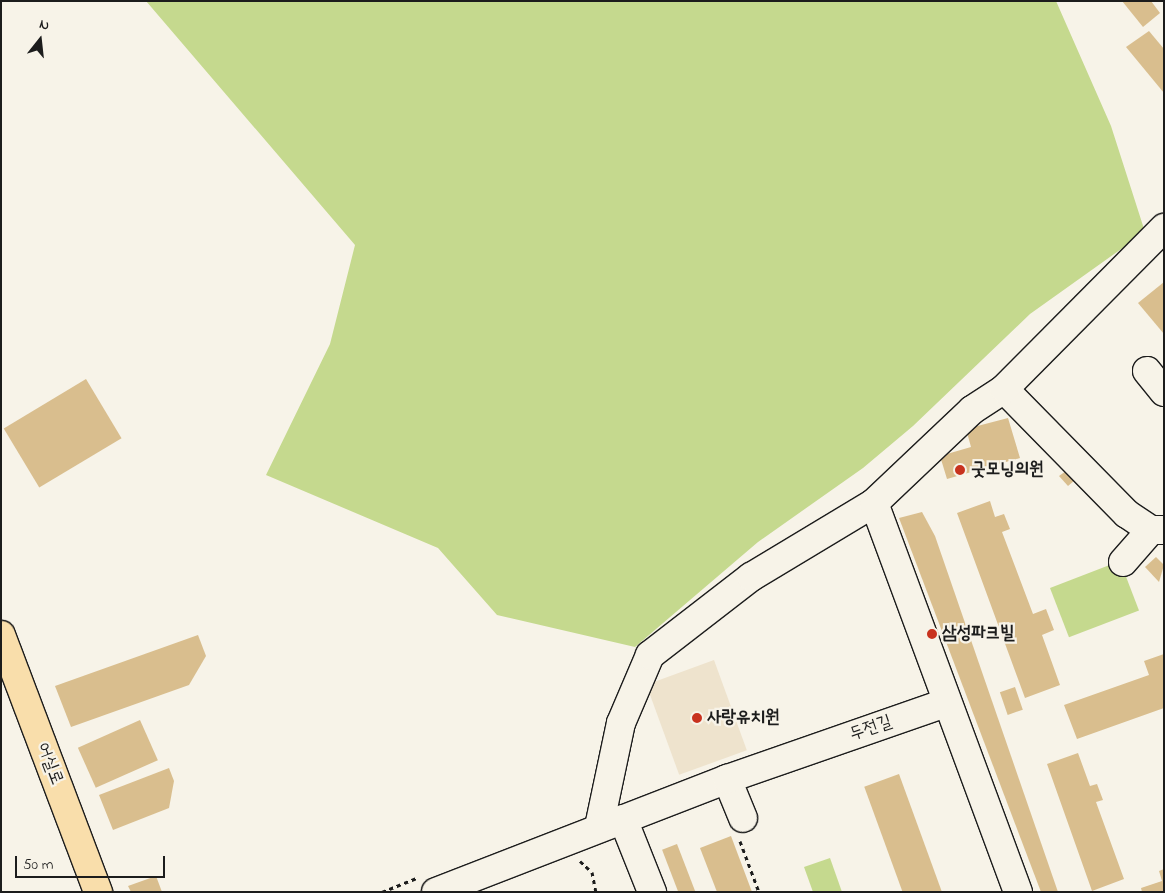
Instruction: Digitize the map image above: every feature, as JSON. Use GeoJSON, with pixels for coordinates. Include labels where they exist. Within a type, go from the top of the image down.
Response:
{"type":"FeatureCollection","features":[{"type":"Feature","properties":{"kind":"main road","name":"어실로"},"geometry":{"type":"LineString","coordinates":[[1,636],[98,892]]}},
{"type":"Feature","properties":{"kind":"street"},"geometry":{"type":"LineString","coordinates":[[652,892],[611,823],[621,724],[650,655],[752,577],[874,503],[972,410],[1004,390],[1164,228]]}},
{"type":"Feature","properties":{"kind":"street"},"geometry":{"type":"LineString","coordinates":[[1004,390],[1128,514],[1158,530],[1124,562]]}},
{"type":"Feature","properties":{"kind":"street"},"geometry":{"type":"LineString","coordinates":[[874,503],[946,703],[1018,892]]}},
{"type":"Feature","properties":{"kind":"street","name":"두전길"},"geometry":{"type":"LineString","coordinates":[[436,892],[727,779],[946,703]]}},
{"type":"Feature","properties":{"kind":"street"},"geometry":{"type":"LineString","coordinates":[[727,779],[740,827]]}},
{"type":"Feature","properties":{"kind":"path"},"geometry":{"type":"LineString","coordinates":[[740,827],[759,892]]}},
{"type":"Feature","properties":{"kind":"path"},"geometry":{"type":"LineString","coordinates":[[574,855],[592,872],[596,892]]}},
{"type":"Feature","properties":{"kind":"shaded area","name":"사랑유치원"},"geometry":{"type":"Polygon","coordinates":[[[714,660],[747,750],[679,775],[646,685],[714,660]]]}},
{"type":"Feature","properties":{"kind":"green space"},"geometry":{"type":"Polygon","coordinates":[[[146,1],[1056,1],[1111,126],[1145,232],[1030,314],[913,426],[863,468],[758,542],[635,647],[497,615],[438,548],[266,475],[330,344],[355,245],[146,1]]]}},
{"type":"Feature","properties":{"kind":"green space"},"geometry":{"type":"Polygon","coordinates":[[[1120,561],[1139,610],[1069,637],[1050,588],[1120,561]]]}},
{"type":"Feature","properties":{"kind":"green space"},"geometry":{"type":"Polygon","coordinates":[[[830,858],[842,892],[813,892],[804,867],[830,858]]]}},
{"type":"Feature","properties":{"kind":"building"},"geometry":{"type":"Polygon","coordinates":[[[1122,1],[1151,1],[1160,13],[1143,27],[1122,1]]]}},
{"type":"Feature","properties":{"kind":"building"},"geometry":{"type":"Polygon","coordinates":[[[1149,31],[1164,49],[1164,93],[1126,47],[1149,31]]]}},
{"type":"Feature","properties":{"kind":"building"},"geometry":{"type":"Polygon","coordinates":[[[1164,282],[1164,334],[1138,303],[1164,282]]]}},
{"type":"Feature","properties":{"kind":"building"},"geometry":{"type":"Polygon","coordinates":[[[86,379],[122,438],[39,488],[4,428],[86,379]]]}},
{"type":"Feature","properties":{"kind":"building"},"geometry":{"type":"Polygon","coordinates":[[[1008,418],[1020,458],[947,479],[940,456],[971,447],[966,429],[1008,418]]]}},
{"type":"Feature","properties":{"kind":"building"},"geometry":{"type":"Polygon","coordinates":[[[1066,471],[1075,480],[1068,486],[1059,476],[1066,471]]]}},
{"type":"Feature","properties":{"kind":"building"},"geometry":{"type":"Polygon","coordinates":[[[990,501],[995,517],[1004,514],[1010,529],[1002,532],[1033,614],[1046,609],[1054,630],[1042,635],[1060,685],[1025,698],[957,513],[990,501]]]}},
{"type":"Feature","properties":{"kind":"building"},"geometry":{"type":"Polygon","coordinates":[[[922,512],[935,536],[1058,892],[1041,892],[899,518],[922,512]]]}},
{"type":"Feature","properties":{"kind":"building"},"geometry":{"type":"Polygon","coordinates":[[[1156,557],[1164,565],[1159,582],[1145,567],[1156,557]]]}},
{"type":"Feature","properties":{"kind":"building"},"geometry":{"type":"Polygon","coordinates":[[[198,635],[206,656],[189,685],[71,727],[55,686],[198,635]]]}},
{"type":"Feature","properties":{"kind":"building"},"geometry":{"type":"Polygon","coordinates":[[[1164,654],[1164,708],[1077,739],[1064,705],[1149,675],[1144,661],[1164,654]]]}},
{"type":"Feature","properties":{"kind":"building"},"geometry":{"type":"Polygon","coordinates":[[[1015,687],[1023,710],[1008,715],[1000,692],[1015,687]]]}},
{"type":"Feature","properties":{"kind":"building"},"geometry":{"type":"Polygon","coordinates":[[[140,720],[158,760],[96,788],[78,748],[140,720]]]}},
{"type":"Feature","properties":{"kind":"building"},"geometry":{"type":"Polygon","coordinates":[[[1078,753],[1090,786],[1097,784],[1103,800],[1096,802],[1124,879],[1092,891],[1047,764],[1078,753]]]}},
{"type":"Feature","properties":{"kind":"building"},"geometry":{"type":"Polygon","coordinates":[[[169,768],[174,781],[169,808],[113,830],[99,795],[169,768]]]}},
{"type":"Feature","properties":{"kind":"building"},"geometry":{"type":"Polygon","coordinates":[[[899,774],[942,891],[903,892],[864,787],[899,774]]]}},
{"type":"Feature","properties":{"kind":"building"},"geometry":{"type":"Polygon","coordinates":[[[731,836],[752,892],[717,892],[700,848],[731,836]]]}},
{"type":"Feature","properties":{"kind":"building"},"geometry":{"type":"Polygon","coordinates":[[[677,844],[695,892],[678,892],[662,850],[677,844]]]}},
{"type":"Feature","properties":{"kind":"building"},"geometry":{"type":"Polygon","coordinates":[[[1164,869],[1164,892],[1142,892],[1141,888],[1162,881],[1159,871],[1164,869]]]}},
{"type":"Feature","properties":{"kind":"building"},"geometry":{"type":"Polygon","coordinates":[[[156,876],[162,892],[131,892],[128,886],[156,876]]]}},
{"type":"Feature","properties":{"kind":"place","name":"굿모닝의원"},"geometry":{"type":"Point","coordinates":[960,470]}},
{"type":"Feature","properties":{"kind":"place","name":"삼성파크빌"},"geometry":{"type":"Point","coordinates":[932,634]}},
{"type":"Feature","properties":{"kind":"place","name":"사랑유치원"},"geometry":{"type":"Point","coordinates":[697,718]}}]}
